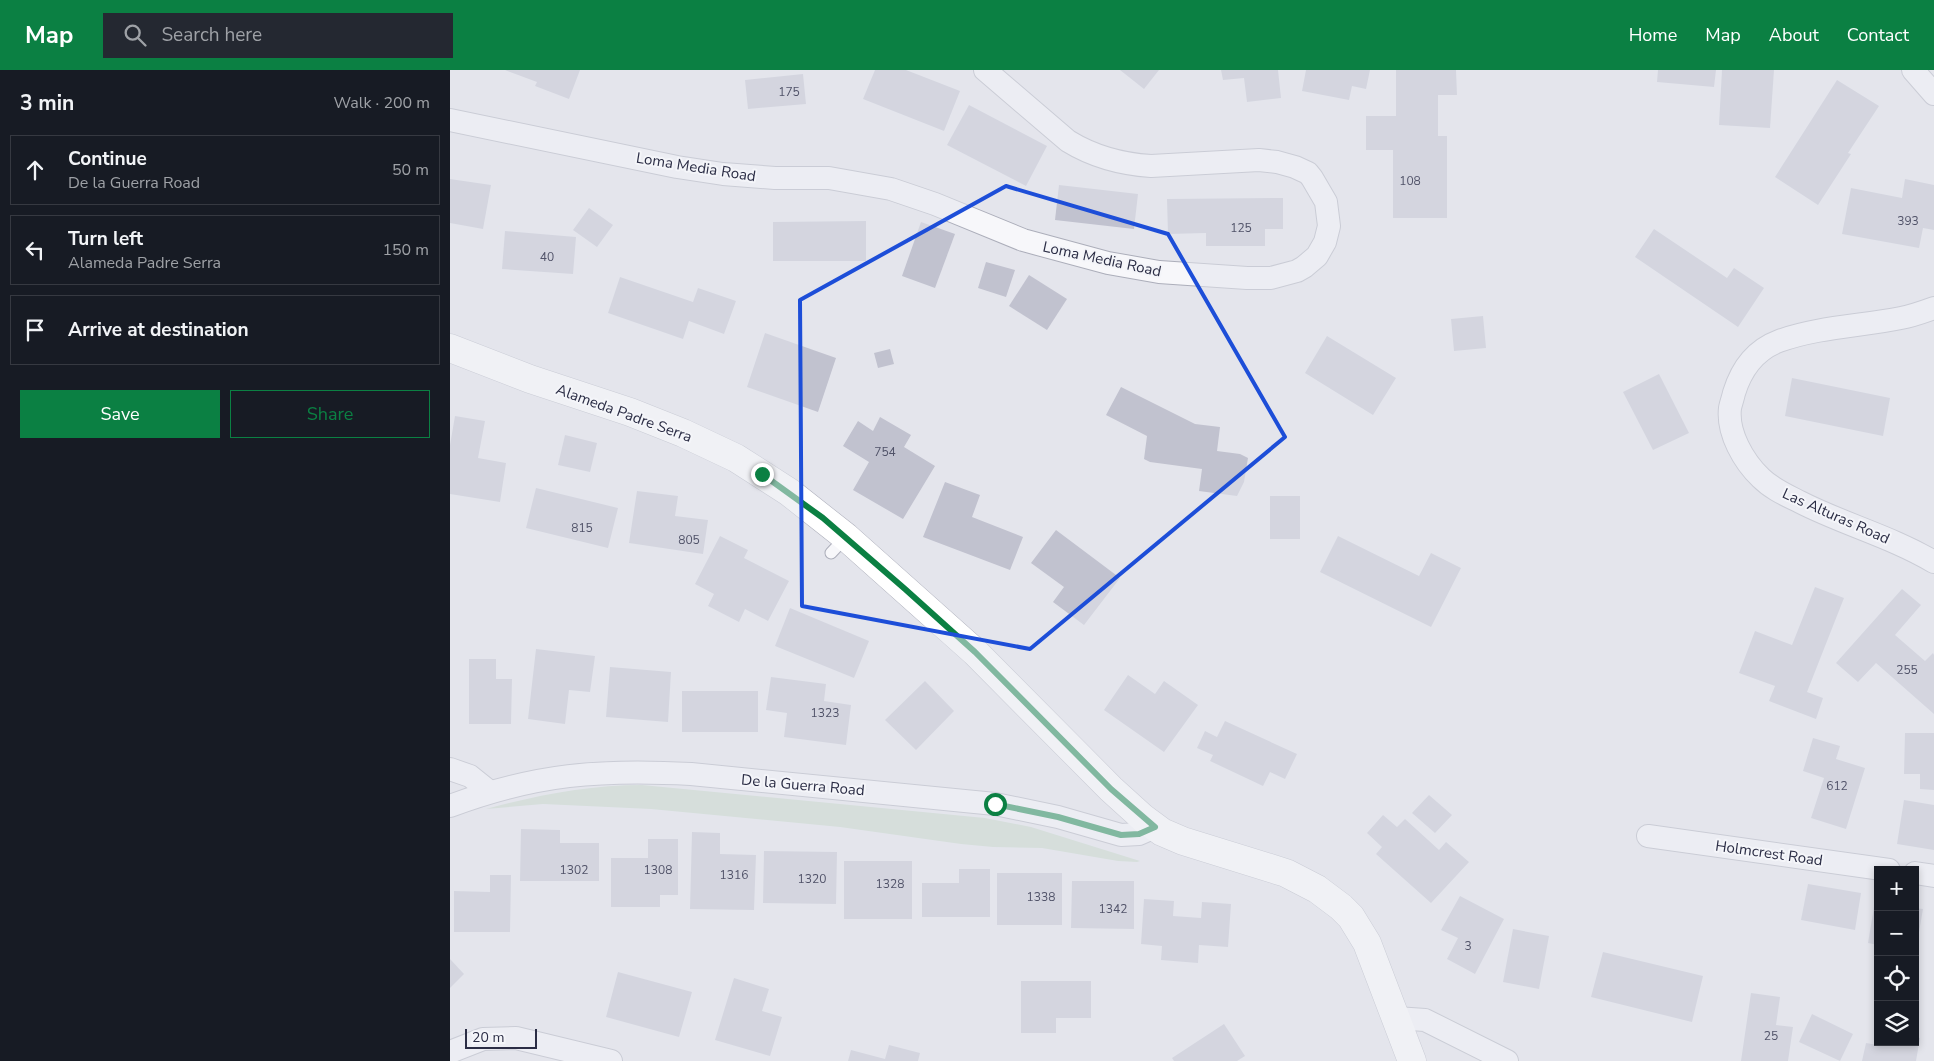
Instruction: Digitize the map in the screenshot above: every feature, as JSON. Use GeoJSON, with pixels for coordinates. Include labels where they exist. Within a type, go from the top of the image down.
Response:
{"type":"FeatureCollection","features":[{"type":"Feature","properties":{"kind":"street","name":"Loma Media Road"},"geometry":{"type":"LineString","coordinates":[[450,120],[677,167],[724,174],[775,178],[829,178],[890,189],[928,201],[1023,240],[1108,263],[1159,272],[1271,278],[1304,267],[1317,256],[1321,249],[1329,226],[1326,202],[1318,186],[1308,173],[1284,163],[1259,160],[1151,166],[1107,160],[1068,141],[985,70]]}},
{"type":"Feature","properties":{"kind":"street"},"geometry":{"type":"LineString","coordinates":[[1913,70],[1934,94]]}},
{"type":"Feature","properties":{"kind":"street","name":"Las Alturas Road"},"geometry":{"type":"LineString","coordinates":[[1934,308],[1903,318],[1811,333],[1771,345],[1752,358],[1737,383],[1730,408],[1730,422],[1734,437],[1746,460],[1761,478],[1780,492],[1934,562]]}},
{"type":"Feature","properties":{"kind":"street","name":"Alameda Padre Serra"},"geometry":{"type":"LineString","coordinates":[[450,348],[530,379],[630,412],[705,442],[736,458],[789,492],[839,545],[975,652],[1111,789],[1155,827],[1183,841],[1286,873],[1317,889],[1341,906],[1351,917],[1368,943],[1412,1061]]}},
{"type":"Feature","properties":{"kind":"street"},"geometry":{"type":"LineString","coordinates":[[450,769],[470,776],[490,792]]}},
{"type":"Feature","properties":{"kind":"street","name":"De la Guerra Road"},"geometry":{"type":"LineString","coordinates":[[450,806],[490,792],[557,776],[642,771],[691,774],[986,803],[1040,813],[1121,835],[1139,834],[1155,827]]}},
{"type":"Feature","properties":{"kind":"street","name":"Holmcrest Road"},"geometry":{"type":"LineString","coordinates":[[1648,836],[1874,868]]}},
{"type":"Feature","properties":{"kind":"street"},"geometry":{"type":"LineString","coordinates":[[1919,874],[1934,876]]}},
{"type":"Feature","properties":{"kind":"street"},"geometry":{"type":"LineString","coordinates":[[1396,1018],[1425,1020],[1507,1061]]}},
{"type":"Feature","properties":{"kind":"street"},"geometry":{"type":"LineString","coordinates":[[450,1052],[483,1039],[516,1038],[611,1061]]}},
{"type":"Feature","properties":{"kind":"highlighted area"},"geometry":{"type":"Polygon","coordinates":[[[1006,186],[1168,234],[1285,437],[1030,649],[802,606],[800,300],[1006,186]]]}},
{"type":"Feature","properties":{"kind":"green space"},"geometry":{"type":"Polygon","coordinates":[[[622,785],[642,785],[985,818],[1031,827],[1140,861],[1118,861],[1042,848],[961,844],[840,827],[651,809],[543,804],[486,809],[564,792],[622,785]]]}},
{"type":"Feature","properties":{"kind":"building"},"geometry":{"type":"Polygon","coordinates":[[[505,70],[580,70],[569,99],[535,86],[537,82],[505,70]]]}},
{"type":"Feature","properties":{"kind":"building"},"geometry":{"type":"Polygon","coordinates":[[[875,70],[906,70],[960,91],[944,131],[863,99],[875,70]]]}},
{"type":"Feature","properties":{"kind":"building"},"geometry":{"type":"Polygon","coordinates":[[[1120,70],[1159,70],[1144,89],[1120,70]]]}},
{"type":"Feature","properties":{"kind":"building"},"geometry":{"type":"Polygon","coordinates":[[[1221,70],[1278,70],[1281,98],[1247,102],[1244,78],[1223,80],[1221,70]]]}},
{"type":"Feature","properties":{"kind":"building"},"geometry":{"type":"Polygon","coordinates":[[[1306,70],[1370,70],[1366,89],[1352,86],[1349,100],[1302,91],[1306,70]]]}},
{"type":"Feature","properties":{"kind":"building"},"geometry":{"type":"Polygon","coordinates":[[[1396,70],[1456,70],[1457,95],[1438,95],[1438,136],[1447,136],[1447,218],[1393,218],[1393,150],[1366,150],[1366,116],[1396,116],[1396,70]]]}},
{"type":"Feature","properties":{"kind":"building"},"geometry":{"type":"Polygon","coordinates":[[[1658,70],[1716,70],[1714,87],[1657,82],[1658,70]]]}},
{"type":"Feature","properties":{"kind":"building"},"geometry":{"type":"Polygon","coordinates":[[[1722,70],[1774,70],[1770,128],[1719,125],[1722,70]]]}},
{"type":"Feature","properties":{"kind":"building"},"geometry":{"type":"Polygon","coordinates":[[[803,74],[806,104],[748,109],[745,80],[803,74]]]}},
{"type":"Feature","properties":{"kind":"building"},"geometry":{"type":"Polygon","coordinates":[[[1837,80],[1879,106],[1848,153],[1851,154],[1818,205],[1775,177],[1837,80]]]}},
{"type":"Feature","properties":{"kind":"building"},"geometry":{"type":"Polygon","coordinates":[[[969,105],[1047,146],[1026,186],[947,145],[969,105]]]}},
{"type":"Feature","properties":{"kind":"building"},"geometry":{"type":"Polygon","coordinates":[[[450,179],[491,185],[483,229],[450,223],[450,179]]]}},
{"type":"Feature","properties":{"kind":"building"},"geometry":{"type":"Polygon","coordinates":[[[1905,179],[1934,185],[1934,230],[1923,228],[1919,248],[1842,234],[1851,188],[1902,198],[1905,179]]]}},
{"type":"Feature","properties":{"kind":"building"},"geometry":{"type":"Polygon","coordinates":[[[1059,185],[1138,194],[1134,229],[1055,220],[1059,185]]]}},
{"type":"Feature","properties":{"kind":"building"},"geometry":{"type":"Polygon","coordinates":[[[1283,198],[1283,229],[1265,229],[1265,246],[1206,246],[1206,233],[1168,234],[1167,199],[1283,198]]]}},
{"type":"Feature","properties":{"kind":"building"},"geometry":{"type":"Polygon","coordinates":[[[589,208],[613,225],[597,247],[573,230],[589,208]]]}},
{"type":"Feature","properties":{"kind":"building"},"geometry":{"type":"Polygon","coordinates":[[[866,221],[866,261],[773,261],[773,222],[866,221]]]}},
{"type":"Feature","properties":{"kind":"building"},"geometry":{"type":"Polygon","coordinates":[[[921,222],[955,234],[935,288],[902,276],[921,222]]]}},
{"type":"Feature","properties":{"kind":"building"},"geometry":{"type":"Polygon","coordinates":[[[1654,229],[1727,278],[1734,268],[1764,288],[1738,327],[1635,257],[1654,229]]]}},
{"type":"Feature","properties":{"kind":"building"},"geometry":{"type":"Polygon","coordinates":[[[505,231],[576,237],[573,274],[502,269],[505,231]]]}},
{"type":"Feature","properties":{"kind":"building"},"geometry":{"type":"Polygon","coordinates":[[[986,262],[1015,270],[1006,297],[978,288],[986,262]]]}},
{"type":"Feature","properties":{"kind":"building"},"geometry":{"type":"Polygon","coordinates":[[[1029,275],[1067,299],[1047,330],[1009,306],[1029,275]]]}},
{"type":"Feature","properties":{"kind":"building"},"geometry":{"type":"Polygon","coordinates":[[[620,277],[693,302],[698,288],[736,301],[724,334],[689,321],[683,339],[608,313],[620,277]]]}},
{"type":"Feature","properties":{"kind":"building"},"geometry":{"type":"Polygon","coordinates":[[[1483,316],[1486,348],[1454,351],[1451,319],[1483,316]]]}},
{"type":"Feature","properties":{"kind":"building"},"geometry":{"type":"Polygon","coordinates":[[[765,333],[836,358],[818,412],[747,387],[765,333]]]}},
{"type":"Feature","properties":{"kind":"building"},"geometry":{"type":"Polygon","coordinates":[[[1327,336],[1396,378],[1373,415],[1305,373],[1327,336]]]}},
{"type":"Feature","properties":{"kind":"building"},"geometry":{"type":"Polygon","coordinates":[[[890,349],[894,364],[878,368],[874,353],[890,349]]]}},
{"type":"Feature","properties":{"kind":"building"},"geometry":{"type":"Polygon","coordinates":[[[1659,374],[1689,433],[1653,450],[1623,392],[1659,374]]]}},
{"type":"Feature","properties":{"kind":"building"},"geometry":{"type":"Polygon","coordinates":[[[1792,378],[1890,398],[1883,436],[1785,416],[1792,378]]]}},
{"type":"Feature","properties":{"kind":"building"},"geometry":{"type":"Polygon","coordinates":[[[1121,387],[1195,424],[1220,427],[1217,451],[1240,454],[1248,458],[1244,482],[1237,496],[1199,491],[1202,469],[1150,462],[1144,459],[1147,436],[1106,415],[1121,387]]]}},
{"type":"Feature","properties":{"kind":"building"},"geometry":{"type":"Polygon","coordinates":[[[455,416],[485,421],[478,458],[506,463],[500,502],[450,494],[450,445],[455,416]]]}},
{"type":"Feature","properties":{"kind":"building"},"geometry":{"type":"Polygon","coordinates":[[[880,417],[911,435],[904,447],[935,466],[903,519],[853,490],[869,462],[843,446],[858,421],[873,431],[880,417]]]}},
{"type":"Feature","properties":{"kind":"building"},"geometry":{"type":"Polygon","coordinates":[[[565,435],[597,443],[590,472],[558,465],[565,435]]]}},
{"type":"Feature","properties":{"kind":"building"},"geometry":{"type":"Polygon","coordinates":[[[945,482],[980,495],[972,517],[1023,537],[1010,570],[923,537],[945,482]]]}},
{"type":"Feature","properties":{"kind":"building"},"geometry":{"type":"Polygon","coordinates":[[[536,488],[618,508],[608,548],[526,528],[536,488]]]}},
{"type":"Feature","properties":{"kind":"building"},"geometry":{"type":"Polygon","coordinates":[[[637,491],[678,496],[675,516],[708,520],[703,554],[629,543],[637,491]]]}},
{"type":"Feature","properties":{"kind":"building"},"geometry":{"type":"Polygon","coordinates":[[[1270,496],[1300,496],[1300,539],[1270,539],[1270,496]]]}},
{"type":"Feature","properties":{"kind":"building"},"geometry":{"type":"Polygon","coordinates":[[[1056,530],[1120,578],[1084,625],[1053,602],[1064,587],[1031,563],[1056,530]]]}},
{"type":"Feature","properties":{"kind":"building"},"geometry":{"type":"Polygon","coordinates":[[[720,536],[748,550],[744,558],[789,581],[768,621],[745,609],[739,622],[708,606],[714,594],[695,584],[720,536]]]}},
{"type":"Feature","properties":{"kind":"building"},"geometry":{"type":"Polygon","coordinates":[[[1338,536],[1419,576],[1431,553],[1461,568],[1431,627],[1320,572],[1338,536]]]}},
{"type":"Feature","properties":{"kind":"building"},"geometry":{"type":"Polygon","coordinates":[[[1815,587],[1844,598],[1807,692],[1823,698],[1816,719],[1769,701],[1775,686],[1739,673],[1755,631],[1792,645],[1815,587]]]}},
{"type":"Feature","properties":{"kind":"building"},"geometry":{"type":"Polygon","coordinates":[[[1902,589],[1921,605],[1895,635],[1925,661],[1933,653],[1934,655],[1934,714],[1876,663],[1858,682],[1836,663],[1902,589]]]}},
{"type":"Feature","properties":{"kind":"building"},"geometry":{"type":"Polygon","coordinates":[[[790,608],[869,641],[854,678],[775,646],[790,608]]]}},
{"type":"Feature","properties":{"kind":"building"},"geometry":{"type":"Polygon","coordinates":[[[536,649],[595,656],[590,692],[569,690],[565,724],[528,719],[536,649]]]}},
{"type":"Feature","properties":{"kind":"building"},"geometry":{"type":"Polygon","coordinates":[[[469,659],[496,659],[496,679],[512,679],[511,724],[469,724],[469,659]]]}},
{"type":"Feature","properties":{"kind":"building"},"geometry":{"type":"Polygon","coordinates":[[[610,667],[671,672],[668,722],[606,717],[610,667]]]}},
{"type":"Feature","properties":{"kind":"building"},"geometry":{"type":"Polygon","coordinates":[[[1128,675],[1155,694],[1164,681],[1198,705],[1164,752],[1104,710],[1128,675]]]}},
{"type":"Feature","properties":{"kind":"building"},"geometry":{"type":"Polygon","coordinates":[[[771,677],[826,684],[824,701],[851,705],[846,745],[784,737],[787,713],[766,710],[771,677]]]}},
{"type":"Feature","properties":{"kind":"building"},"geometry":{"type":"Polygon","coordinates":[[[925,681],[954,711],[916,750],[885,720],[925,681]]]}},
{"type":"Feature","properties":{"kind":"building"},"geometry":{"type":"Polygon","coordinates":[[[682,691],[758,691],[758,732],[682,732],[682,691]]]}},
{"type":"Feature","properties":{"kind":"building"},"geometry":{"type":"Polygon","coordinates":[[[1225,721],[1297,754],[1285,779],[1270,772],[1263,786],[1210,761],[1213,755],[1197,748],[1205,731],[1217,737],[1225,721]]]}},
{"type":"Feature","properties":{"kind":"building"},"geometry":{"type":"Polygon","coordinates":[[[1905,733],[1934,733],[1934,790],[1920,789],[1920,774],[1904,774],[1905,733]]]}},
{"type":"Feature","properties":{"kind":"building"},"geometry":{"type":"Polygon","coordinates":[[[1813,738],[1840,746],[1836,759],[1865,768],[1846,829],[1811,818],[1824,778],[1803,771],[1813,738]]]}},
{"type":"Feature","properties":{"kind":"building"},"geometry":{"type":"Polygon","coordinates":[[[1429,795],[1452,815],[1435,833],[1412,813],[1429,795]]]}},
{"type":"Feature","properties":{"kind":"building"},"geometry":{"type":"Polygon","coordinates":[[[1904,800],[1934,805],[1934,850],[1897,844],[1904,800]]]}},
{"type":"Feature","properties":{"kind":"building"},"geometry":{"type":"Polygon","coordinates":[[[1383,815],[1397,827],[1405,819],[1439,850],[1446,842],[1469,862],[1431,903],[1376,854],[1382,847],[1367,833],[1383,815]]]}},
{"type":"Feature","properties":{"kind":"building"},"geometry":{"type":"Polygon","coordinates":[[[521,829],[560,830],[560,843],[599,843],[599,881],[520,881],[521,829]]]}},
{"type":"Feature","properties":{"kind":"building"},"geometry":{"type":"Polygon","coordinates":[[[692,832],[720,833],[720,854],[756,855],[754,910],[690,909],[692,832]]]}},
{"type":"Feature","properties":{"kind":"building"},"geometry":{"type":"Polygon","coordinates":[[[648,839],[678,839],[678,895],[660,895],[660,907],[611,907],[611,858],[648,858],[648,839]]]}},
{"type":"Feature","properties":{"kind":"building"},"geometry":{"type":"Polygon","coordinates":[[[764,851],[837,852],[836,904],[763,903],[764,851]]]}},
{"type":"Feature","properties":{"kind":"building"},"geometry":{"type":"Polygon","coordinates":[[[844,861],[912,861],[912,919],[844,919],[844,861]]]}},
{"type":"Feature","properties":{"kind":"building"},"geometry":{"type":"Polygon","coordinates":[[[959,869],[990,869],[990,917],[922,917],[922,883],[959,883],[959,869]]]}},
{"type":"Feature","properties":{"kind":"building"},"geometry":{"type":"Polygon","coordinates":[[[997,873],[1062,873],[1062,925],[997,925],[997,873]]]}},
{"type":"Feature","properties":{"kind":"building"},"geometry":{"type":"Polygon","coordinates":[[[490,875],[511,875],[510,932],[454,932],[454,891],[490,892],[490,875]]]}},
{"type":"Feature","properties":{"kind":"building"},"geometry":{"type":"Polygon","coordinates":[[[1072,881],[1134,881],[1134,929],[1071,928],[1072,881]]]}},
{"type":"Feature","properties":{"kind":"building"},"geometry":{"type":"Polygon","coordinates":[[[1808,884],[1861,893],[1855,930],[1801,920],[1808,884]]]}},
{"type":"Feature","properties":{"kind":"building"},"geometry":{"type":"Polygon","coordinates":[[[1460,896],[1504,919],[1475,974],[1447,959],[1458,938],[1441,930],[1460,896]]]}},
{"type":"Feature","properties":{"kind":"building"},"geometry":{"type":"Polygon","coordinates":[[[1144,899],[1174,901],[1173,916],[1201,918],[1202,902],[1231,904],[1228,947],[1199,945],[1198,963],[1161,960],[1162,946],[1141,944],[1144,899]]]}},
{"type":"Feature","properties":{"kind":"building"},"geometry":{"type":"Polygon","coordinates":[[[1874,907],[1874,944],[1868,943],[1874,907]]]}},
{"type":"Feature","properties":{"kind":"building"},"geometry":{"type":"Polygon","coordinates":[[[1919,908],[1923,909],[1919,932],[1919,908]]]}},
{"type":"Feature","properties":{"kind":"building"},"geometry":{"type":"Polygon","coordinates":[[[1513,929],[1549,936],[1539,989],[1503,982],[1513,929]]]}},
{"type":"Feature","properties":{"kind":"building"},"geometry":{"type":"Polygon","coordinates":[[[1603,952],[1703,976],[1692,1022],[1591,997],[1603,952]]]}},
{"type":"Feature","properties":{"kind":"building"},"geometry":{"type":"Polygon","coordinates":[[[450,959],[464,974],[450,988],[450,959]]]}},
{"type":"Feature","properties":{"kind":"building"},"geometry":{"type":"Polygon","coordinates":[[[618,972],[692,992],[679,1037],[606,1017],[618,972]]]}},
{"type":"Feature","properties":{"kind":"building"},"geometry":{"type":"Polygon","coordinates":[[[734,978],[769,989],[762,1011],[782,1017],[770,1056],[715,1040],[734,978]]]}},
{"type":"Feature","properties":{"kind":"building"},"geometry":{"type":"Polygon","coordinates":[[[1021,981],[1091,981],[1091,1018],[1056,1018],[1056,1033],[1021,1033],[1021,981]]]}},
{"type":"Feature","properties":{"kind":"building"},"geometry":{"type":"Polygon","coordinates":[[[1751,993],[1780,997],[1776,1025],[1793,1027],[1788,1061],[1741,1061],[1751,993]]]}},
{"type":"Feature","properties":{"kind":"building"},"geometry":{"type":"Polygon","coordinates":[[[1812,1014],[1853,1034],[1840,1061],[1799,1042],[1812,1014]]]}},
{"type":"Feature","properties":{"kind":"building"},"geometry":{"type":"Polygon","coordinates":[[[1224,1024],[1245,1056],[1237,1061],[1174,1061],[1172,1058],[1224,1024]]]}},
{"type":"Feature","properties":{"kind":"building"},"geometry":{"type":"Polygon","coordinates":[[[1866,1043],[1874,1044],[1874,1046],[1919,1046],[1916,1061],[1862,1061],[1866,1043]]]}},
{"type":"Feature","properties":{"kind":"building"},"geometry":{"type":"Polygon","coordinates":[[[889,1045],[920,1053],[918,1061],[848,1061],[851,1050],[885,1059],[889,1045]]]}},
{"type":"Feature","properties":{"kind":"route"},"geometry":{"type":"LineString","coordinates":[[762,474],[823,518],[905,589],[975,652],[1111,789],[1155,827],[1139,834],[1121,835],[1058,817],[995,804]]}}]}
